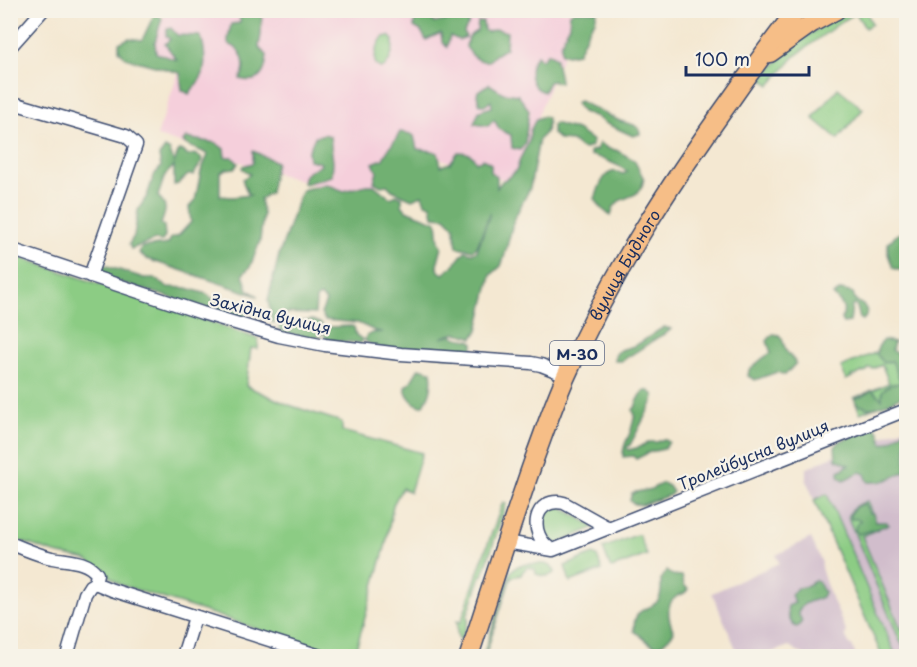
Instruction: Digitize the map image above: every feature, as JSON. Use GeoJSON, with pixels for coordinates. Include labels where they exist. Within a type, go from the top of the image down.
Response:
{"type":"FeatureCollection","features":[{"type":"Feature","properties":{"kind":"highway","name":"М-30"},"geometry":{"type":"LineString","coordinates":[[772,40],[787,10]]}},
{"type":"Feature","properties":{"kind":"highway","name":"М-30"},"geometry":{"type":"LineString","coordinates":[[757,62],[797,10]]}},
{"type":"Feature","properties":{"kind":"highway"},"geometry":{"type":"LineString","coordinates":[[757,62],[812,23],[836,10]]}},
{"type":"Feature","properties":{"kind":"highway","name":"вулиця Будного"},"geometry":{"type":"LineString","coordinates":[[469,657],[533,463],[566,375],[597,311],[639,235],[675,178],[757,62]]}},
{"type":"Feature","properties":{"kind":"street"},"geometry":{"type":"LineString","coordinates":[[10,46],[43,10]]}},
{"type":"Feature","properties":{"kind":"street"},"geometry":{"type":"LineString","coordinates":[[10,102],[126,136],[136,146],[90,276]]}},
{"type":"Feature","properties":{"kind":"street","name":"Західна вулиця"},"geometry":{"type":"LineString","coordinates":[[10,249],[202,314],[279,336],[325,345],[392,353],[531,363],[566,375]]}},
{"type":"Feature","properties":{"kind":"street","name":"Тролейбусна вулиця"},"geometry":{"type":"LineString","coordinates":[[553,550],[906,410]]}},
{"type":"Feature","properties":{"kind":"street"},"geometry":{"type":"LineString","coordinates":[[553,550],[544,545],[537,533],[537,521],[541,509],[549,504],[557,501],[564,503],[611,528]]}},
{"type":"Feature","properties":{"kind":"street"},"geometry":{"type":"LineString","coordinates":[[506,542],[553,550]]}},
{"type":"Feature","properties":{"kind":"street"},"geometry":{"type":"LineString","coordinates":[[10,543],[52,558],[82,563],[92,568],[97,574],[95,583],[85,594],[67,657]]}},
{"type":"Feature","properties":{"kind":"street"},"geometry":{"type":"LineString","coordinates":[[95,583],[320,657]]}},
{"type":"Feature","properties":{"kind":"street"},"geometry":{"type":"LineString","coordinates":[[183,657],[195,617]]}},
{"type":"Feature","properties":{"kind":"shaded area"},"geometry":{"type":"Polygon","coordinates":[[[166,11],[576,11],[562,57],[540,110],[515,183],[401,146],[365,201],[157,136],[180,68],[150,56],[166,11]]]}},
{"type":"Feature","properties":{"kind":"shaded area"},"geometry":{"type":"Polygon","coordinates":[[[906,427],[906,656],[882,656],[806,480],[806,469],[906,427]]]}},
{"type":"Feature","properties":{"kind":"shaded area"},"geometry":{"type":"Polygon","coordinates":[[[811,538],[822,563],[821,568],[826,584],[847,633],[845,634],[856,656],[806,656],[789,646],[762,656],[739,656],[712,593],[779,563],[776,555],[811,538]]]}},
{"type":"Feature","properties":{"kind":"green space"},"geometry":{"type":"Polygon","coordinates":[[[235,11],[262,11],[259,46],[267,55],[263,72],[257,79],[240,79],[244,69],[243,58],[237,49],[228,44],[231,24],[240,23],[240,18],[234,13],[235,11]]]}},
{"type":"Feature","properties":{"kind":"green space"},"geometry":{"type":"Polygon","coordinates":[[[459,11],[468,11],[469,23],[464,32],[466,37],[459,40],[450,36],[447,47],[442,42],[441,33],[426,40],[421,31],[414,27],[415,18],[422,14],[429,14],[434,23],[448,20],[459,11]]]}},
{"type":"Feature","properties":{"kind":"green space"},"geometry":{"type":"Polygon","coordinates":[[[574,11],[597,11],[595,21],[578,53],[567,55],[561,53],[561,45],[568,28],[570,14],[574,11]]]}},
{"type":"Feature","properties":{"kind":"green space"},"geometry":{"type":"Polygon","coordinates":[[[849,11],[866,11],[872,24],[865,28],[856,13],[795,56],[770,85],[762,79],[802,40],[849,11]]]}},
{"type":"Feature","properties":{"kind":"green space"},"geometry":{"type":"Polygon","coordinates":[[[155,13],[162,18],[155,42],[156,53],[177,60],[165,44],[170,39],[166,36],[167,29],[171,28],[177,35],[200,36],[202,40],[203,74],[189,94],[182,90],[180,73],[126,58],[119,50],[119,43],[129,38],[142,40],[155,13]]]}},
{"type":"Feature","properties":{"kind":"green space"},"geometry":{"type":"Polygon","coordinates":[[[478,22],[483,22],[484,30],[487,32],[496,29],[507,32],[506,48],[489,61],[478,60],[466,47],[469,37],[477,31],[478,22]]]}},
{"type":"Feature","properties":{"kind":"green space"},"geometry":{"type":"Polygon","coordinates":[[[389,36],[393,40],[392,54],[385,67],[380,68],[375,64],[376,50],[383,37],[389,36]]]}},
{"type":"Feature","properties":{"kind":"green space"},"geometry":{"type":"Polygon","coordinates":[[[548,53],[556,58],[560,83],[549,82],[544,92],[535,86],[530,71],[537,55],[541,60],[548,53]]]}},
{"type":"Feature","properties":{"kind":"green space"},"geometry":{"type":"Polygon","coordinates":[[[489,84],[503,93],[518,95],[529,110],[525,144],[520,150],[512,148],[511,135],[500,130],[494,120],[488,126],[474,124],[479,111],[492,107],[491,101],[486,105],[480,105],[477,95],[478,91],[489,84]]]}},
{"type":"Feature","properties":{"kind":"green space"},"geometry":{"type":"Polygon","coordinates":[[[838,88],[863,109],[838,139],[813,118],[838,88]]]}},
{"type":"Feature","properties":{"kind":"green space"},"geometry":{"type":"Polygon","coordinates":[[[579,101],[620,121],[634,125],[639,129],[640,134],[633,136],[595,116],[582,112],[575,103],[579,101]]]}},
{"type":"Feature","properties":{"kind":"green space"},"geometry":{"type":"Polygon","coordinates":[[[544,116],[547,118],[547,127],[539,139],[530,188],[514,219],[501,266],[491,275],[478,330],[473,338],[457,334],[450,335],[441,338],[452,335],[471,341],[473,351],[454,357],[375,347],[365,341],[366,336],[382,332],[358,323],[325,320],[321,314],[326,301],[320,296],[316,299],[315,314],[284,313],[279,315],[274,323],[272,322],[268,300],[279,255],[302,190],[326,184],[344,191],[374,185],[390,198],[397,195],[402,197],[402,205],[406,210],[437,222],[439,242],[442,246],[437,265],[443,274],[465,251],[472,253],[477,251],[490,213],[477,247],[473,250],[457,247],[454,226],[445,217],[433,216],[431,205],[425,203],[422,195],[412,199],[392,190],[387,185],[381,186],[374,182],[377,172],[373,163],[383,159],[400,132],[411,134],[414,136],[417,149],[438,153],[441,166],[450,163],[458,152],[469,154],[476,162],[483,159],[491,164],[491,172],[497,177],[497,188],[517,169],[536,119],[544,116]]]}},
{"type":"Feature","properties":{"kind":"green space"},"geometry":{"type":"Polygon","coordinates":[[[554,123],[577,130],[593,141],[591,146],[586,149],[580,148],[572,141],[560,140],[552,133],[554,123]]]}},
{"type":"Feature","properties":{"kind":"green space"},"geometry":{"type":"Polygon","coordinates":[[[324,134],[330,136],[332,176],[305,184],[303,183],[306,174],[320,166],[321,163],[309,160],[308,152],[315,137],[324,134]]]}},
{"type":"Feature","properties":{"kind":"green space"},"geometry":{"type":"Polygon","coordinates":[[[186,138],[216,143],[224,149],[225,157],[232,157],[238,163],[235,168],[226,169],[220,173],[220,196],[251,195],[248,194],[243,182],[243,179],[250,174],[242,168],[253,163],[253,151],[276,162],[270,193],[260,199],[263,214],[260,241],[250,267],[243,274],[248,290],[258,296],[147,259],[139,253],[142,247],[168,244],[171,238],[178,236],[191,222],[189,207],[195,201],[201,171],[208,155],[183,142],[186,138]]]}},
{"type":"Feature","properties":{"kind":"green space"},"geometry":{"type":"Polygon","coordinates":[[[599,143],[634,160],[644,179],[636,194],[619,201],[613,208],[611,216],[595,199],[599,188],[608,174],[627,172],[590,155],[590,151],[596,150],[599,143]]]}},
{"type":"Feature","properties":{"kind":"green space"},"geometry":{"type":"Polygon","coordinates":[[[165,148],[170,151],[174,163],[179,150],[188,156],[194,154],[201,157],[202,162],[193,175],[188,175],[178,184],[174,185],[174,166],[165,175],[158,196],[165,206],[161,224],[164,226],[165,237],[162,241],[155,240],[131,249],[129,244],[134,236],[138,210],[147,196],[154,175],[161,167],[159,156],[165,148]]]}},
{"type":"Feature","properties":{"kind":"green space"},"geometry":{"type":"Polygon","coordinates":[[[906,231],[906,270],[902,271],[893,268],[888,254],[888,243],[896,235],[906,231]]]}},
{"type":"Feature","properties":{"kind":"green space"},"geometry":{"type":"Polygon","coordinates":[[[10,254],[258,339],[258,349],[251,348],[246,386],[289,405],[342,422],[342,431],[422,453],[410,492],[402,488],[393,505],[386,544],[354,656],[335,656],[121,585],[87,560],[55,553],[11,538],[10,254]]]}},
{"type":"Feature","properties":{"kind":"green space"},"geometry":{"type":"Polygon","coordinates":[[[104,265],[144,278],[155,278],[167,287],[187,288],[207,294],[227,306],[243,310],[246,313],[246,320],[105,278],[100,270],[104,265]]]}},
{"type":"Feature","properties":{"kind":"green space"},"geometry":{"type":"Polygon","coordinates":[[[841,290],[853,293],[856,302],[864,306],[867,314],[863,320],[860,319],[855,305],[852,306],[850,322],[843,323],[841,320],[844,312],[843,306],[833,295],[841,290]]]}},
{"type":"Feature","properties":{"kind":"green space"},"geometry":{"type":"Polygon","coordinates":[[[312,320],[322,324],[321,335],[315,339],[281,332],[279,328],[281,321],[289,324],[312,320]]]}},
{"type":"Feature","properties":{"kind":"green space"},"geometry":{"type":"Polygon","coordinates":[[[328,327],[354,327],[356,335],[363,340],[361,343],[326,340],[324,333],[328,327]]]}},
{"type":"Feature","properties":{"kind":"green space"},"geometry":{"type":"Polygon","coordinates":[[[664,327],[671,329],[621,361],[614,359],[619,351],[637,345],[664,327]]]}},
{"type":"Feature","properties":{"kind":"green space"},"geometry":{"type":"Polygon","coordinates":[[[773,334],[779,335],[786,351],[796,363],[785,375],[777,372],[755,380],[748,376],[749,370],[771,353],[767,341],[773,334]]]}},
{"type":"Feature","properties":{"kind":"green space"},"geometry":{"type":"Polygon","coordinates":[[[883,340],[894,342],[892,350],[901,356],[903,371],[906,372],[906,394],[889,403],[868,408],[856,404],[855,398],[872,390],[882,399],[882,391],[891,384],[901,383],[892,361],[884,363],[877,355],[878,347],[883,340]]]}},
{"type":"Feature","properties":{"kind":"green space"},"geometry":{"type":"Polygon","coordinates":[[[887,348],[906,394],[860,413],[854,398],[889,383],[882,365],[846,380],[841,367],[887,348]]]}},
{"type":"Feature","properties":{"kind":"green space"},"geometry":{"type":"Polygon","coordinates":[[[419,368],[431,371],[432,376],[429,395],[422,406],[410,399],[405,386],[410,383],[419,368]]]}},
{"type":"Feature","properties":{"kind":"green space"},"geometry":{"type":"Polygon","coordinates":[[[643,391],[649,391],[654,395],[653,401],[627,447],[628,450],[648,442],[664,439],[669,442],[664,449],[650,452],[636,459],[633,456],[623,457],[635,416],[633,410],[643,391]]]}},
{"type":"Feature","properties":{"kind":"green space"},"geometry":{"type":"Polygon","coordinates":[[[875,427],[883,444],[891,441],[906,429],[906,471],[878,482],[868,482],[865,474],[860,472],[844,480],[839,477],[839,471],[849,465],[836,459],[835,447],[840,441],[875,427]]]}},
{"type":"Feature","properties":{"kind":"green space"},"geometry":{"type":"Polygon","coordinates":[[[663,483],[673,492],[670,495],[642,505],[634,504],[630,500],[632,493],[651,489],[663,483]]]}},
{"type":"Feature","properties":{"kind":"green space"},"geometry":{"type":"Polygon","coordinates":[[[827,494],[896,656],[882,656],[814,500],[827,494]]]}},
{"type":"Feature","properties":{"kind":"green space"},"geometry":{"type":"Polygon","coordinates":[[[867,501],[878,529],[862,536],[901,629],[906,627],[906,647],[900,641],[849,520],[848,515],[855,506],[867,501]]]}},
{"type":"Feature","properties":{"kind":"green space"},"geometry":{"type":"Polygon","coordinates":[[[503,502],[506,504],[467,616],[468,620],[461,640],[457,634],[457,621],[461,622],[503,502]]]}},
{"type":"Feature","properties":{"kind":"green space"},"geometry":{"type":"Polygon","coordinates":[[[865,504],[869,513],[873,513],[876,522],[886,522],[889,525],[859,534],[855,531],[860,521],[851,519],[850,515],[856,507],[865,504]]]}},
{"type":"Feature","properties":{"kind":"green space"},"geometry":{"type":"Polygon","coordinates":[[[552,507],[562,508],[595,527],[554,544],[544,539],[542,525],[545,515],[552,507]]]}},
{"type":"Feature","properties":{"kind":"green space"},"geometry":{"type":"Polygon","coordinates":[[[639,535],[647,555],[610,567],[603,548],[639,535]]]}},
{"type":"Feature","properties":{"kind":"green space"},"geometry":{"type":"Polygon","coordinates":[[[593,554],[597,556],[602,570],[570,582],[565,566],[593,554]]]}},
{"type":"Feature","properties":{"kind":"green space"},"geometry":{"type":"Polygon","coordinates":[[[527,564],[545,564],[551,566],[555,572],[544,576],[536,574],[535,569],[528,567],[521,575],[511,577],[485,656],[483,656],[511,571],[527,564]]]}},
{"type":"Feature","properties":{"kind":"green space"},"geometry":{"type":"Polygon","coordinates":[[[667,571],[672,575],[682,576],[684,585],[688,589],[672,600],[669,618],[674,632],[657,646],[649,643],[634,631],[634,622],[639,612],[652,606],[659,599],[661,579],[667,571]]]}},
{"type":"Feature","properties":{"kind":"green space"},"geometry":{"type":"Polygon","coordinates":[[[815,580],[824,592],[822,597],[802,606],[798,613],[802,621],[796,627],[790,620],[788,612],[788,606],[795,603],[791,595],[797,588],[806,587],[815,580]]]}}]}
